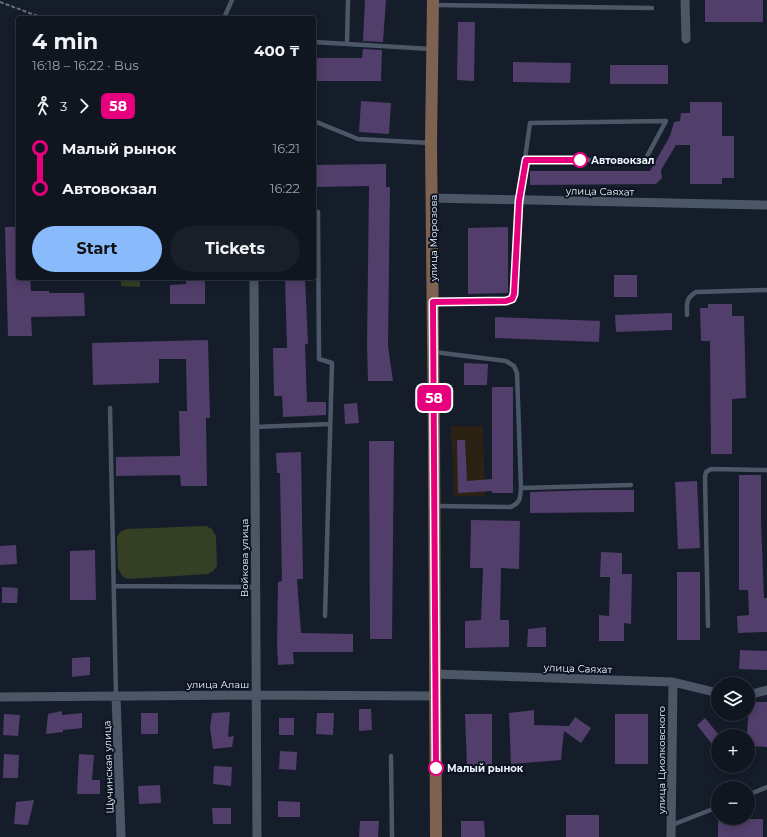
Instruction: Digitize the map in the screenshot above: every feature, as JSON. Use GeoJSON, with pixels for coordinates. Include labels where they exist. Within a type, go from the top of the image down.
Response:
{"type":"FeatureCollection","features":[{"type":"Feature","properties":{"kind":"main road","name":"улица Морозова"},"geometry":{"type":"LineString","coordinates":[[433,2],[431,143],[436,837]]}},
{"type":"Feature","properties":{"kind":"street"},"geometry":{"type":"LineString","coordinates":[[685,0],[686,39]]}},
{"type":"Feature","properties":{"kind":"street","name":"улица Саяхат"},"geometry":{"type":"LineString","coordinates":[[432,198],[767,205]]}},
{"type":"Feature","properties":{"kind":"street","name":"Войкова улица"},"geometry":{"type":"LineString","coordinates":[[254,280],[257,837]]}},
{"type":"Feature","properties":{"kind":"street","name":"улица Саяхат"},"geometry":{"type":"LineString","coordinates":[[435,674],[673,682],[711,691]]}},
{"type":"Feature","properties":{"kind":"street","name":"улица Циолковского"},"geometry":{"type":"LineString","coordinates":[[672,837],[673,682]]}},
{"type":"Feature","properties":{"kind":"street"},"geometry":{"type":"LineString","coordinates":[[755,693],[767,690]]}},
{"type":"Feature","properties":{"kind":"street","name":"улица Алаш"},"geometry":{"type":"LineString","coordinates":[[0,697],[256,695],[435,696]]}},
{"type":"Feature","properties":{"kind":"street","name":"Щучинская улица"},"geometry":{"type":"LineString","coordinates":[[116,696],[121,837]]}},
{"type":"Feature","properties":{"kind":"lane"},"geometry":{"type":"LineString","coordinates":[[225,16],[232,0]]}},
{"type":"Feature","properties":{"kind":"lane"},"geometry":{"type":"LineString","coordinates":[[346,43],[348,0]]}},
{"type":"Feature","properties":{"kind":"lane"},"geometry":{"type":"LineString","coordinates":[[494,6],[495,0]]}},
{"type":"Feature","properties":{"kind":"lane"},"geometry":{"type":"LineString","coordinates":[[433,2],[494,6],[652,8]]}},
{"type":"Feature","properties":{"kind":"lane"},"geometry":{"type":"LineString","coordinates":[[316,42],[433,49]]}},
{"type":"Feature","properties":{"kind":"lane"},"geometry":{"type":"LineString","coordinates":[[433,302],[506,301],[512,299],[514,294],[519,201],[526,160],[530,123],[666,121],[645,160],[526,160]]}},
{"type":"Feature","properties":{"kind":"lane"},"geometry":{"type":"LineString","coordinates":[[316,122],[358,139],[431,143]]}},
{"type":"Feature","properties":{"kind":"lane"},"geometry":{"type":"LineString","coordinates":[[318,212],[319,359],[332,363],[324,616]]}},
{"type":"Feature","properties":{"kind":"lane"},"geometry":{"type":"LineString","coordinates":[[687,315],[687,301],[690,296],[696,292],[767,290]]}},
{"type":"Feature","properties":{"kind":"lane"},"geometry":{"type":"LineString","coordinates":[[433,352],[506,361],[514,366],[517,373],[521,488],[520,498],[517,504],[511,507],[434,506]]}},
{"type":"Feature","properties":{"kind":"lane"},"geometry":{"type":"LineString","coordinates":[[110,408],[116,696]]}},
{"type":"Feature","properties":{"kind":"lane"},"geometry":{"type":"LineString","coordinates":[[255,426],[330,424]]}},
{"type":"Feature","properties":{"kind":"lane"},"geometry":{"type":"LineString","coordinates":[[708,626],[706,472],[711,469],[767,470]]}},
{"type":"Feature","properties":{"kind":"lane"},"geometry":{"type":"LineString","coordinates":[[521,488],[631,485]]}},
{"type":"Feature","properties":{"kind":"lane"},"geometry":{"type":"LineString","coordinates":[[114,586],[256,587]]}},
{"type":"Feature","properties":{"kind":"lane"},"geometry":{"type":"LineString","coordinates":[[391,756],[392,837]]}},
{"type":"Feature","properties":{"kind":"lane"},"geometry":{"type":"LineString","coordinates":[[755,792],[767,787]]}},
{"type":"Feature","properties":{"kind":"lane"},"geometry":{"type":"LineString","coordinates":[[672,825],[711,809]]}},
{"type":"Feature","properties":{"kind":"path"},"geometry":{"type":"LineString","coordinates":[[0,2],[38,16]]}},
{"type":"Feature","properties":{"kind":"shaded area"},"geometry":{"type":"Polygon","coordinates":[[[451,426],[483,426],[485,496],[454,496],[451,426]]]}},
{"type":"Feature","properties":{"kind":"green space"},"geometry":{"type":"Polygon","coordinates":[[[121,280],[140,280],[140,287],[121,286],[121,280]]]}},
{"type":"Feature","properties":{"kind":"green space"},"geometry":{"type":"Polygon","coordinates":[[[206,526],[212,529],[216,536],[217,566],[208,574],[128,579],[122,576],[118,568],[117,537],[120,532],[126,529],[206,526]]]}},
{"type":"Feature","properties":{"kind":"building"},"geometry":{"type":"Polygon","coordinates":[[[365,0],[386,0],[383,42],[363,41],[365,0]]]}},
{"type":"Feature","properties":{"kind":"building"},"geometry":{"type":"Polygon","coordinates":[[[705,0],[763,0],[763,22],[705,22],[705,0]]]}},
{"type":"Feature","properties":{"kind":"building"},"geometry":{"type":"Polygon","coordinates":[[[458,22],[475,22],[474,81],[457,80],[458,22]]]}},
{"type":"Feature","properties":{"kind":"building"},"geometry":{"type":"Polygon","coordinates":[[[363,49],[382,50],[381,81],[316,81],[316,58],[362,58],[363,49]]]}},
{"type":"Feature","properties":{"kind":"building"},"geometry":{"type":"Polygon","coordinates":[[[513,62],[571,63],[570,83],[513,82],[513,62]]]}},
{"type":"Feature","properties":{"kind":"building"},"geometry":{"type":"Polygon","coordinates":[[[610,65],[668,65],[668,84],[610,84],[610,65]]]}},
{"type":"Feature","properties":{"kind":"building"},"geometry":{"type":"Polygon","coordinates":[[[361,101],[391,103],[389,134],[359,132],[361,101]]]}},
{"type":"Feature","properties":{"kind":"building"},"geometry":{"type":"Polygon","coordinates":[[[690,102],[722,102],[722,136],[734,136],[734,178],[722,178],[722,184],[690,184],[690,145],[676,145],[661,170],[662,178],[656,184],[530,185],[530,171],[650,171],[670,136],[674,122],[680,121],[681,113],[690,113],[690,102]]]}},
{"type":"Feature","properties":{"kind":"building"},"geometry":{"type":"Polygon","coordinates":[[[386,164],[386,187],[390,187],[388,346],[393,381],[368,381],[369,186],[316,187],[316,165],[386,164]]]}},
{"type":"Feature","properties":{"kind":"building"},"geometry":{"type":"Polygon","coordinates":[[[5,227],[16,227],[16,280],[30,280],[31,291],[49,291],[49,293],[84,293],[85,316],[31,317],[32,336],[8,336],[5,227]]]}},
{"type":"Feature","properties":{"kind":"building"},"geometry":{"type":"Polygon","coordinates":[[[508,227],[508,293],[468,294],[468,228],[508,227]]]}},
{"type":"Feature","properties":{"kind":"building"},"geometry":{"type":"Polygon","coordinates":[[[614,275],[637,275],[637,297],[614,297],[614,275]]]}},
{"type":"Feature","properties":{"kind":"building"},"geometry":{"type":"Polygon","coordinates":[[[186,280],[205,280],[205,304],[170,304],[170,285],[186,284],[186,280]]]}},
{"type":"Feature","properties":{"kind":"building"},"geometry":{"type":"Polygon","coordinates":[[[285,280],[305,280],[308,344],[305,344],[307,402],[326,402],[326,415],[283,417],[282,396],[274,396],[273,348],[287,348],[285,280]]]}},
{"type":"Feature","properties":{"kind":"building"},"geometry":{"type":"Polygon","coordinates":[[[708,304],[732,304],[732,316],[744,316],[746,398],[732,399],[732,454],[711,454],[710,341],[701,341],[700,308],[708,308],[708,304]]]}},
{"type":"Feature","properties":{"kind":"building"},"geometry":{"type":"Polygon","coordinates":[[[672,313],[672,330],[616,332],[615,315],[672,313]]]}},
{"type":"Feature","properties":{"kind":"building"},"geometry":{"type":"Polygon","coordinates":[[[495,317],[600,321],[599,342],[495,338],[495,317]]]}},
{"type":"Feature","properties":{"kind":"building"},"geometry":{"type":"Polygon","coordinates":[[[208,340],[210,418],[206,418],[207,486],[181,486],[180,475],[116,476],[116,457],[180,456],[179,411],[187,411],[186,359],[159,359],[159,383],[93,385],[92,343],[208,340]]]}},
{"type":"Feature","properties":{"kind":"building"},"geometry":{"type":"Polygon","coordinates":[[[464,363],[488,364],[487,385],[464,385],[464,363]]]}},
{"type":"Feature","properties":{"kind":"building"},"geometry":{"type":"Polygon","coordinates":[[[492,387],[513,387],[513,493],[492,493],[492,491],[458,493],[457,440],[465,440],[467,481],[492,479],[492,387]]]}},
{"type":"Feature","properties":{"kind":"building"},"geometry":{"type":"Polygon","coordinates":[[[357,403],[359,423],[345,424],[344,404],[357,403]]]}},
{"type":"Feature","properties":{"kind":"building"},"geometry":{"type":"Polygon","coordinates":[[[369,441],[394,441],[392,639],[370,639],[369,441]]]}},
{"type":"Feature","properties":{"kind":"building"},"geometry":{"type":"Polygon","coordinates":[[[301,452],[303,579],[297,579],[301,633],[353,634],[353,652],[293,652],[294,664],[278,665],[278,582],[282,581],[280,473],[277,473],[276,453],[301,452]]]}},
{"type":"Feature","properties":{"kind":"building"},"geometry":{"type":"Polygon","coordinates":[[[739,475],[761,475],[761,522],[764,598],[767,598],[767,632],[738,633],[737,616],[749,615],[748,590],[739,590],[739,475]]]}},
{"type":"Feature","properties":{"kind":"building"},"geometry":{"type":"Polygon","coordinates":[[[697,481],[700,548],[678,549],[675,482],[697,481]]]}},
{"type":"Feature","properties":{"kind":"building"},"geometry":{"type":"Polygon","coordinates":[[[634,490],[634,512],[530,513],[530,492],[634,490]]]}},
{"type":"Feature","properties":{"kind":"building"},"geometry":{"type":"Polygon","coordinates":[[[471,520],[520,521],[519,569],[501,568],[500,620],[509,620],[509,647],[465,648],[465,621],[481,620],[483,568],[470,568],[471,520]]]}},
{"type":"Feature","properties":{"kind":"building"},"geometry":{"type":"Polygon","coordinates":[[[16,545],[17,564],[0,565],[0,546],[16,545]]]}},
{"type":"Feature","properties":{"kind":"building"},"geometry":{"type":"Polygon","coordinates":[[[95,550],[96,600],[70,600],[70,551],[95,550]]]}},
{"type":"Feature","properties":{"kind":"building"},"geometry":{"type":"Polygon","coordinates":[[[601,552],[622,553],[622,574],[632,574],[631,624],[624,623],[624,641],[599,641],[599,615],[609,616],[610,577],[600,577],[601,552]]]}},
{"type":"Feature","properties":{"kind":"building"},"geometry":{"type":"Polygon","coordinates":[[[677,572],[700,572],[700,640],[677,640],[677,572]]]}},
{"type":"Feature","properties":{"kind":"building"},"geometry":{"type":"Polygon","coordinates":[[[2,587],[18,588],[17,603],[2,603],[2,587]]]}},
{"type":"Feature","properties":{"kind":"building"},"geometry":{"type":"Polygon","coordinates":[[[546,627],[546,647],[527,647],[528,629],[546,627]]]}},
{"type":"Feature","properties":{"kind":"building"},"geometry":{"type":"Polygon","coordinates":[[[740,650],[767,651],[767,670],[739,669],[740,650]]]}},
{"type":"Feature","properties":{"kind":"building"},"geometry":{"type":"Polygon","coordinates":[[[90,657],[90,675],[72,677],[72,658],[90,657]]]}},
{"type":"Feature","properties":{"kind":"building"},"geometry":{"type":"Polygon","coordinates":[[[755,702],[767,702],[767,747],[755,746],[755,729],[747,729],[748,721],[755,721],[755,702]]]}},
{"type":"Feature","properties":{"kind":"building"},"geometry":{"type":"Polygon","coordinates":[[[359,709],[371,709],[372,730],[359,731],[359,709]]]}},
{"type":"Feature","properties":{"kind":"building"},"geometry":{"type":"Polygon","coordinates":[[[534,710],[534,725],[569,726],[575,717],[591,728],[581,743],[564,731],[561,760],[511,764],[509,713],[534,710]]]}},
{"type":"Feature","properties":{"kind":"building"},"geometry":{"type":"Polygon","coordinates":[[[62,711],[62,715],[82,713],[82,728],[46,734],[48,714],[62,711]]]}},
{"type":"Feature","properties":{"kind":"building"},"geometry":{"type":"Polygon","coordinates":[[[230,712],[228,737],[234,736],[232,747],[213,749],[210,728],[212,713],[230,712]]]}},
{"type":"Feature","properties":{"kind":"building"},"geometry":{"type":"Polygon","coordinates":[[[141,713],[158,713],[158,734],[141,734],[141,713]]]}},
{"type":"Feature","properties":{"kind":"building"},"geometry":{"type":"Polygon","coordinates":[[[317,713],[334,713],[333,735],[316,734],[317,713]]]}},
{"type":"Feature","properties":{"kind":"building"},"geometry":{"type":"Polygon","coordinates":[[[4,714],[20,715],[18,736],[3,735],[4,714]]]}},
{"type":"Feature","properties":{"kind":"building"},"geometry":{"type":"Polygon","coordinates":[[[465,714],[492,714],[492,766],[467,766],[465,714]]]}},
{"type":"Feature","properties":{"kind":"building"},"geometry":{"type":"Polygon","coordinates":[[[615,714],[648,714],[648,764],[615,764],[615,714]]]}},
{"type":"Feature","properties":{"kind":"building"},"geometry":{"type":"Polygon","coordinates":[[[279,718],[294,718],[294,735],[279,735],[279,718]]]}},
{"type":"Feature","properties":{"kind":"building"},"geometry":{"type":"Polygon","coordinates":[[[705,718],[714,729],[711,729],[711,743],[697,725],[705,718]]]}},
{"type":"Feature","properties":{"kind":"building"},"geometry":{"type":"Polygon","coordinates":[[[280,751],[297,752],[296,770],[279,769],[280,751]]]}},
{"type":"Feature","properties":{"kind":"building"},"geometry":{"type":"Polygon","coordinates":[[[4,754],[19,755],[18,778],[3,778],[4,754]]]}},
{"type":"Feature","properties":{"kind":"building"},"geometry":{"type":"Polygon","coordinates":[[[79,754],[94,755],[92,780],[100,780],[100,794],[77,794],[79,754]]]}},
{"type":"Feature","properties":{"kind":"building"},"geometry":{"type":"Polygon","coordinates":[[[214,766],[232,767],[231,786],[213,784],[214,766]]]}},
{"type":"Feature","properties":{"kind":"building"},"geometry":{"type":"Polygon","coordinates":[[[160,785],[161,803],[139,804],[138,786],[160,785]]]}},
{"type":"Feature","properties":{"kind":"building"},"geometry":{"type":"Polygon","coordinates":[[[34,800],[28,825],[14,824],[16,802],[34,800]]]}},
{"type":"Feature","properties":{"kind":"building"},"geometry":{"type":"Polygon","coordinates":[[[278,801],[300,802],[300,817],[278,817],[278,801]]]}},
{"type":"Feature","properties":{"kind":"building"},"geometry":{"type":"Polygon","coordinates":[[[212,808],[231,808],[231,824],[213,824],[212,808]]]}},
{"type":"Feature","properties":{"kind":"building"},"geometry":{"type":"Polygon","coordinates":[[[566,815],[599,815],[599,837],[566,837],[566,815]]]}},
{"type":"Feature","properties":{"kind":"building"},"geometry":{"type":"Polygon","coordinates":[[[755,819],[763,819],[763,837],[718,837],[718,825],[755,825],[755,819]]]}},
{"type":"Feature","properties":{"kind":"building"},"geometry":{"type":"Polygon","coordinates":[[[360,821],[379,821],[378,837],[359,837],[360,821]]]}},
{"type":"Feature","properties":{"kind":"building"},"geometry":{"type":"Polygon","coordinates":[[[461,821],[484,821],[485,837],[461,837],[461,821]]]}},
{"type":"Feature","properties":{"kind":"bus line","name":"58"},"geometry":{"type":"LineString","coordinates":[[436,768],[433,302],[506,301],[512,299],[514,294],[519,201],[526,160],[580,160]]}},
{"type":"Feature","properties":{"kind":"place","name":"Автовокзал"},"geometry":{"type":"Point","coordinates":[580,160]}},
{"type":"Feature","properties":{"kind":"place","name":"Малый рынок"},"geometry":{"type":"Point","coordinates":[436,768]}}]}
